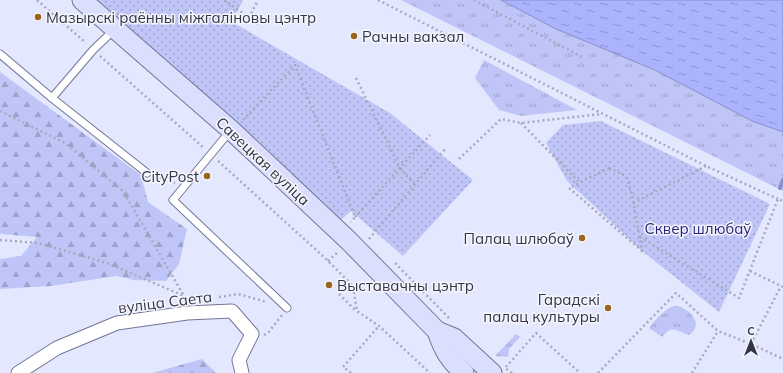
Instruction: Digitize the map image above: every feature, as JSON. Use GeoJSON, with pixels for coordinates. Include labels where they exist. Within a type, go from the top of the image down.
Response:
{"type":"FeatureCollection","features":[{"type":"Feature","properties":{"kind":"main road","name":"Савецкая вуліца"},"geometry":{"type":"LineString","coordinates":[[82,0],[115,29],[236,126],[437,331],[454,338],[492,373]]}},
{"type":"Feature","properties":{"kind":"main road","name":"Савецкая вуліца"},"geometry":{"type":"LineString","coordinates":[[437,331],[443,348],[452,363],[464,373]]}},
{"type":"Feature","properties":{"kind":"street","name":"вуліца Саета"},"geometry":{"type":"LineString","coordinates":[[18,373],[57,348],[117,323],[187,313],[232,311],[252,334],[239,360],[242,373]]}},
{"type":"Feature","properties":{"kind":"lane"},"geometry":{"type":"LineString","coordinates":[[52,98],[93,50],[115,29]]}},
{"type":"Feature","properties":{"kind":"lane"},"geometry":{"type":"LineString","coordinates":[[0,54],[52,98],[147,173]]}},
{"type":"Feature","properties":{"kind":"lane"},"geometry":{"type":"LineString","coordinates":[[236,126],[173,200],[287,308]]}},
{"type":"Feature","properties":{"kind":"path"},"geometry":{"type":"LineString","coordinates":[[37,0],[211,154],[324,257],[353,286],[357,311]]}},
{"type":"Feature","properties":{"kind":"path"},"geometry":{"type":"LineString","coordinates":[[224,0],[260,25]]}},
{"type":"Feature","properties":{"kind":"path"},"geometry":{"type":"LineString","coordinates":[[249,18],[258,0]]}},
{"type":"Feature","properties":{"kind":"path"},"geometry":{"type":"LineString","coordinates":[[378,0],[706,166],[783,202]]}},
{"type":"Feature","properties":{"kind":"path"},"geometry":{"type":"LineString","coordinates":[[474,0],[584,58]]}},
{"type":"Feature","properties":{"kind":"path"},"geometry":{"type":"LineString","coordinates":[[236,126],[295,65],[355,218]]}},
{"type":"Feature","properties":{"kind":"path"},"geometry":{"type":"LineString","coordinates":[[356,78],[400,168],[415,184]]}},
{"type":"Feature","properties":{"kind":"path"},"geometry":{"type":"LineString","coordinates":[[0,111],[65,143],[123,191],[184,296],[187,313]]}},
{"type":"Feature","properties":{"kind":"path"},"geometry":{"type":"LineString","coordinates":[[459,159],[501,119],[521,123],[603,114]]}},
{"type":"Feature","properties":{"kind":"path"},"geometry":{"type":"LineString","coordinates":[[521,123],[580,183]]}},
{"type":"Feature","properties":{"kind":"path"},"geometry":{"type":"LineString","coordinates":[[351,222],[430,135]]}},
{"type":"Feature","properties":{"kind":"path"},"geometry":{"type":"LineString","coordinates":[[368,239],[445,149]]}},
{"type":"Feature","properties":{"kind":"path"},"geometry":{"type":"LineString","coordinates":[[633,203],[706,166]]}},
{"type":"Feature","properties":{"kind":"path"},"geometry":{"type":"LineString","coordinates":[[609,168],[626,176],[633,203],[642,251],[569,188],[580,183],[609,168]]}},
{"type":"Feature","properties":{"kind":"path"},"geometry":{"type":"LineString","coordinates":[[147,173],[174,184],[196,172]]}},
{"type":"Feature","properties":{"kind":"path"},"geometry":{"type":"LineString","coordinates":[[640,237],[739,298],[778,199]]}},
{"type":"Feature","properties":{"kind":"path"},"geometry":{"type":"LineString","coordinates":[[0,240],[38,243],[106,263],[184,296]]}},
{"type":"Feature","properties":{"kind":"path"},"geometry":{"type":"LineString","coordinates":[[750,271],[782,286],[751,344]]}},
{"type":"Feature","properties":{"kind":"path"},"geometry":{"type":"LineString","coordinates":[[598,373],[676,293],[718,331],[783,359]]}},
{"type":"Feature","properties":{"kind":"path"},"geometry":{"type":"LineString","coordinates":[[238,294],[287,308],[272,327]]}},
{"type":"Feature","properties":{"kind":"path"},"geometry":{"type":"LineString","coordinates":[[339,294],[357,311],[379,326],[430,373]]}},
{"type":"Feature","properties":{"kind":"path"},"geometry":{"type":"LineString","coordinates":[[351,373],[343,366],[379,326]]}},
{"type":"Feature","properties":{"kind":"path"},"geometry":{"type":"LineString","coordinates":[[692,373],[718,331]]}},
{"type":"Feature","properties":{"kind":"path"},"geometry":{"type":"LineString","coordinates":[[512,373],[505,368],[536,333],[580,373]]}},
{"type":"Feature","properties":{"kind":"green space"},"geometry":{"type":"Polygon","coordinates":[[[96,0],[243,0],[232,22],[390,113],[473,180],[403,256],[351,211],[340,221],[96,0]]]}},
{"type":"Feature","properties":{"kind":"green space"},"geometry":{"type":"Polygon","coordinates":[[[401,0],[501,0],[556,29],[655,70],[752,121],[783,132],[783,191],[401,0]]]}},
{"type":"Feature","properties":{"kind":"green space"},"geometry":{"type":"Polygon","coordinates":[[[484,60],[577,110],[521,116],[499,110],[475,78],[484,60]]]}},
{"type":"Feature","properties":{"kind":"green space"},"geometry":{"type":"Polygon","coordinates":[[[0,72],[141,175],[148,202],[187,229],[179,264],[166,281],[134,280],[116,276],[51,286],[0,289],[0,259],[21,256],[37,237],[0,234],[0,72]]]}},
{"type":"Feature","properties":{"kind":"green space","name":"Сквер шлюбаў"},"geometry":{"type":"Polygon","coordinates":[[[601,121],[770,204],[719,312],[642,251],[567,181],[546,143],[563,125],[601,121]]]}},
{"type":"Feature","properties":{"kind":"green space"},"geometry":{"type":"Polygon","coordinates":[[[673,306],[684,309],[693,316],[696,326],[694,331],[689,335],[677,330],[672,330],[665,333],[662,337],[649,328],[666,310],[673,306]]]}},
{"type":"Feature","properties":{"kind":"green space"},"geometry":{"type":"Polygon","coordinates":[[[516,334],[520,337],[509,349],[508,357],[495,356],[516,334]]]}},
{"type":"Feature","properties":{"kind":"green space"},"geometry":{"type":"Polygon","coordinates":[[[202,359],[216,373],[152,373],[202,359]]]}},
{"type":"Feature","properties":{"kind":"water"},"geometry":{"type":"Polygon","coordinates":[[[501,0],[783,0],[783,132],[752,121],[655,70],[556,29],[501,0]]]}},
{"type":"Feature","properties":{"kind":"waterway"},"geometry":{"type":"LineString","coordinates":[[780,188],[783,180]]}},
{"type":"Feature","properties":{"kind":"place","name":"Мазырскі раённы міжгаліновы цэнтр"},"geometry":{"type":"Point","coordinates":[38,17]}},
{"type":"Feature","properties":{"kind":"place","name":"Рачны вакзал"},"geometry":{"type":"Point","coordinates":[354,36]}},
{"type":"Feature","properties":{"kind":"place","name":"CityPost"},"geometry":{"type":"Point","coordinates":[207,176]}},
{"type":"Feature","properties":{"kind":"place","name":"Палац шлюбаў"},"geometry":{"type":"Point","coordinates":[582,238]}},
{"type":"Feature","properties":{"kind":"place","name":"Выставачны цэнтр"},"geometry":{"type":"Point","coordinates":[329,285]}},
{"type":"Feature","properties":{"kind":"place","name":"Гарадскі палац культуры"},"geometry":{"type":"Point","coordinates":[608,308]}}]}
